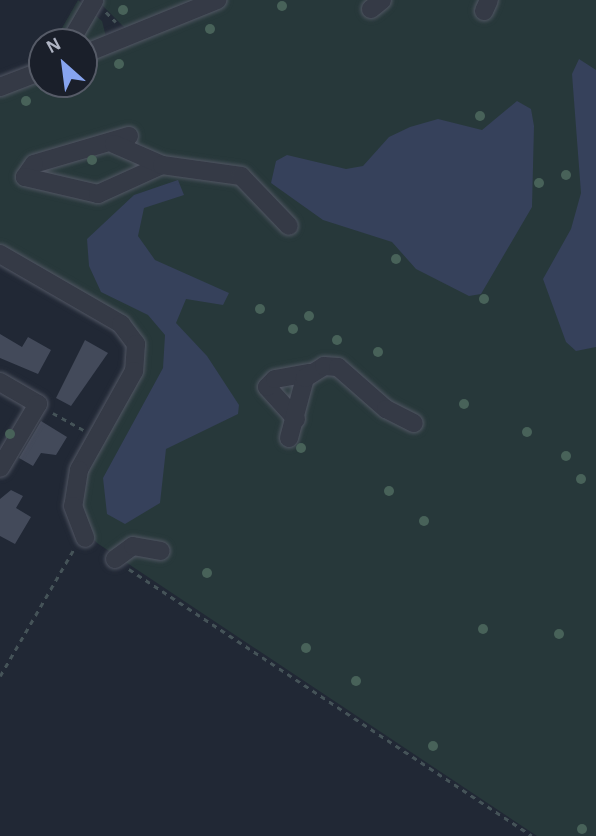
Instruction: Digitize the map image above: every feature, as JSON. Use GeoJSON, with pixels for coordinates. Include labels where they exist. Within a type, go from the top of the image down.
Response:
{"type":"FeatureCollection","features":[{"type":"Feature","properties":{"kind":"street"},"geometry":{"type":"LineString","coordinates":[[98,48],[217,0]]}},
{"type":"Feature","properties":{"kind":"street"},"geometry":{"type":"LineString","coordinates":[[78,28],[94,1]]}},
{"type":"Feature","properties":{"kind":"street"},"geometry":{"type":"LineString","coordinates":[[0,88],[28,77]]}},
{"type":"Feature","properties":{"kind":"street"},"geometry":{"type":"LineString","coordinates":[[162,165],[97,194],[25,177],[34,164],[122,140],[162,165],[241,176],[289,226]]}},
{"type":"Feature","properties":{"kind":"street"},"geometry":{"type":"LineString","coordinates":[[0,254],[121,324],[136,344],[134,370],[96,437],[74,489],[73,506],[85,538]]}},
{"type":"Feature","properties":{"kind":"street"},"geometry":{"type":"LineString","coordinates":[[296,419],[267,387],[275,379],[338,367],[386,409],[414,423]]}},
{"type":"Feature","properties":{"kind":"street"},"geometry":{"type":"LineString","coordinates":[[289,438],[309,373]]}},
{"type":"Feature","properties":{"kind":"street"},"geometry":{"type":"LineString","coordinates":[[0,382],[38,404],[0,468]]}},
{"type":"Feature","properties":{"kind":"street"},"geometry":{"type":"LineString","coordinates":[[115,559],[133,546],[161,551]]}},
{"type":"Feature","properties":{"kind":"path"},"geometry":{"type":"LineString","coordinates":[[94,1],[124,37]]}},
{"type":"Feature","properties":{"kind":"path"},"geometry":{"type":"LineString","coordinates":[[38,404],[96,437]]}},
{"type":"Feature","properties":{"kind":"path"},"geometry":{"type":"LineString","coordinates":[[0,676],[85,538]]}},
{"type":"Feature","properties":{"kind":"path"},"geometry":{"type":"LineString","coordinates":[[115,559],[532,836]]}},
{"type":"Feature","properties":{"kind":"shaded area"},"geometry":{"type":"Polygon","coordinates":[[[78,0],[102,21],[106,37],[98,40],[98,28],[62,28],[78,0]]]}},
{"type":"Feature","properties":{"kind":"shaded area"},"geometry":{"type":"Polygon","coordinates":[[[97,0],[596,0],[596,836],[537,836],[97,543],[82,525],[78,482],[143,345],[0,251],[0,93],[28,82],[28,98],[98,98],[98,53],[135,38],[97,0]]]}},
{"type":"Feature","properties":{"kind":"water"},"geometry":{"type":"Polygon","coordinates":[[[579,59],[596,70],[596,347],[576,351],[566,342],[543,279],[571,229],[581,193],[572,74],[579,59]]]}},
{"type":"Feature","properties":{"kind":"water"},"geometry":{"type":"Polygon","coordinates":[[[517,101],[531,109],[534,126],[532,207],[481,294],[469,296],[416,269],[392,242],[323,220],[271,183],[276,161],[287,155],[346,169],[363,166],[389,137],[410,127],[438,119],[482,130],[517,101]]]}},
{"type":"Feature","properties":{"kind":"water"},"geometry":{"type":"Polygon","coordinates":[[[178,180],[184,195],[144,208],[138,236],[155,260],[229,293],[223,305],[186,299],[176,323],[207,356],[239,405],[238,414],[166,449],[160,503],[125,524],[107,514],[103,478],[163,368],[165,335],[148,315],[101,292],[89,266],[87,239],[134,195],[178,180]]]}},
{"type":"Feature","properties":{"kind":"building"},"geometry":{"type":"Polygon","coordinates":[[[0,334],[22,347],[28,337],[51,350],[38,374],[0,358],[0,334]]]}},
{"type":"Feature","properties":{"kind":"building"},"geometry":{"type":"Polygon","coordinates":[[[85,340],[108,353],[71,406],[56,398],[85,340]]]}},
{"type":"Feature","properties":{"kind":"building"},"geometry":{"type":"Polygon","coordinates":[[[41,421],[67,437],[56,455],[41,453],[33,466],[19,458],[41,421]]]}},
{"type":"Feature","properties":{"kind":"building"},"geometry":{"type":"Polygon","coordinates":[[[11,490],[23,496],[16,508],[31,517],[15,544],[0,536],[0,499],[11,490]]]}}]}
